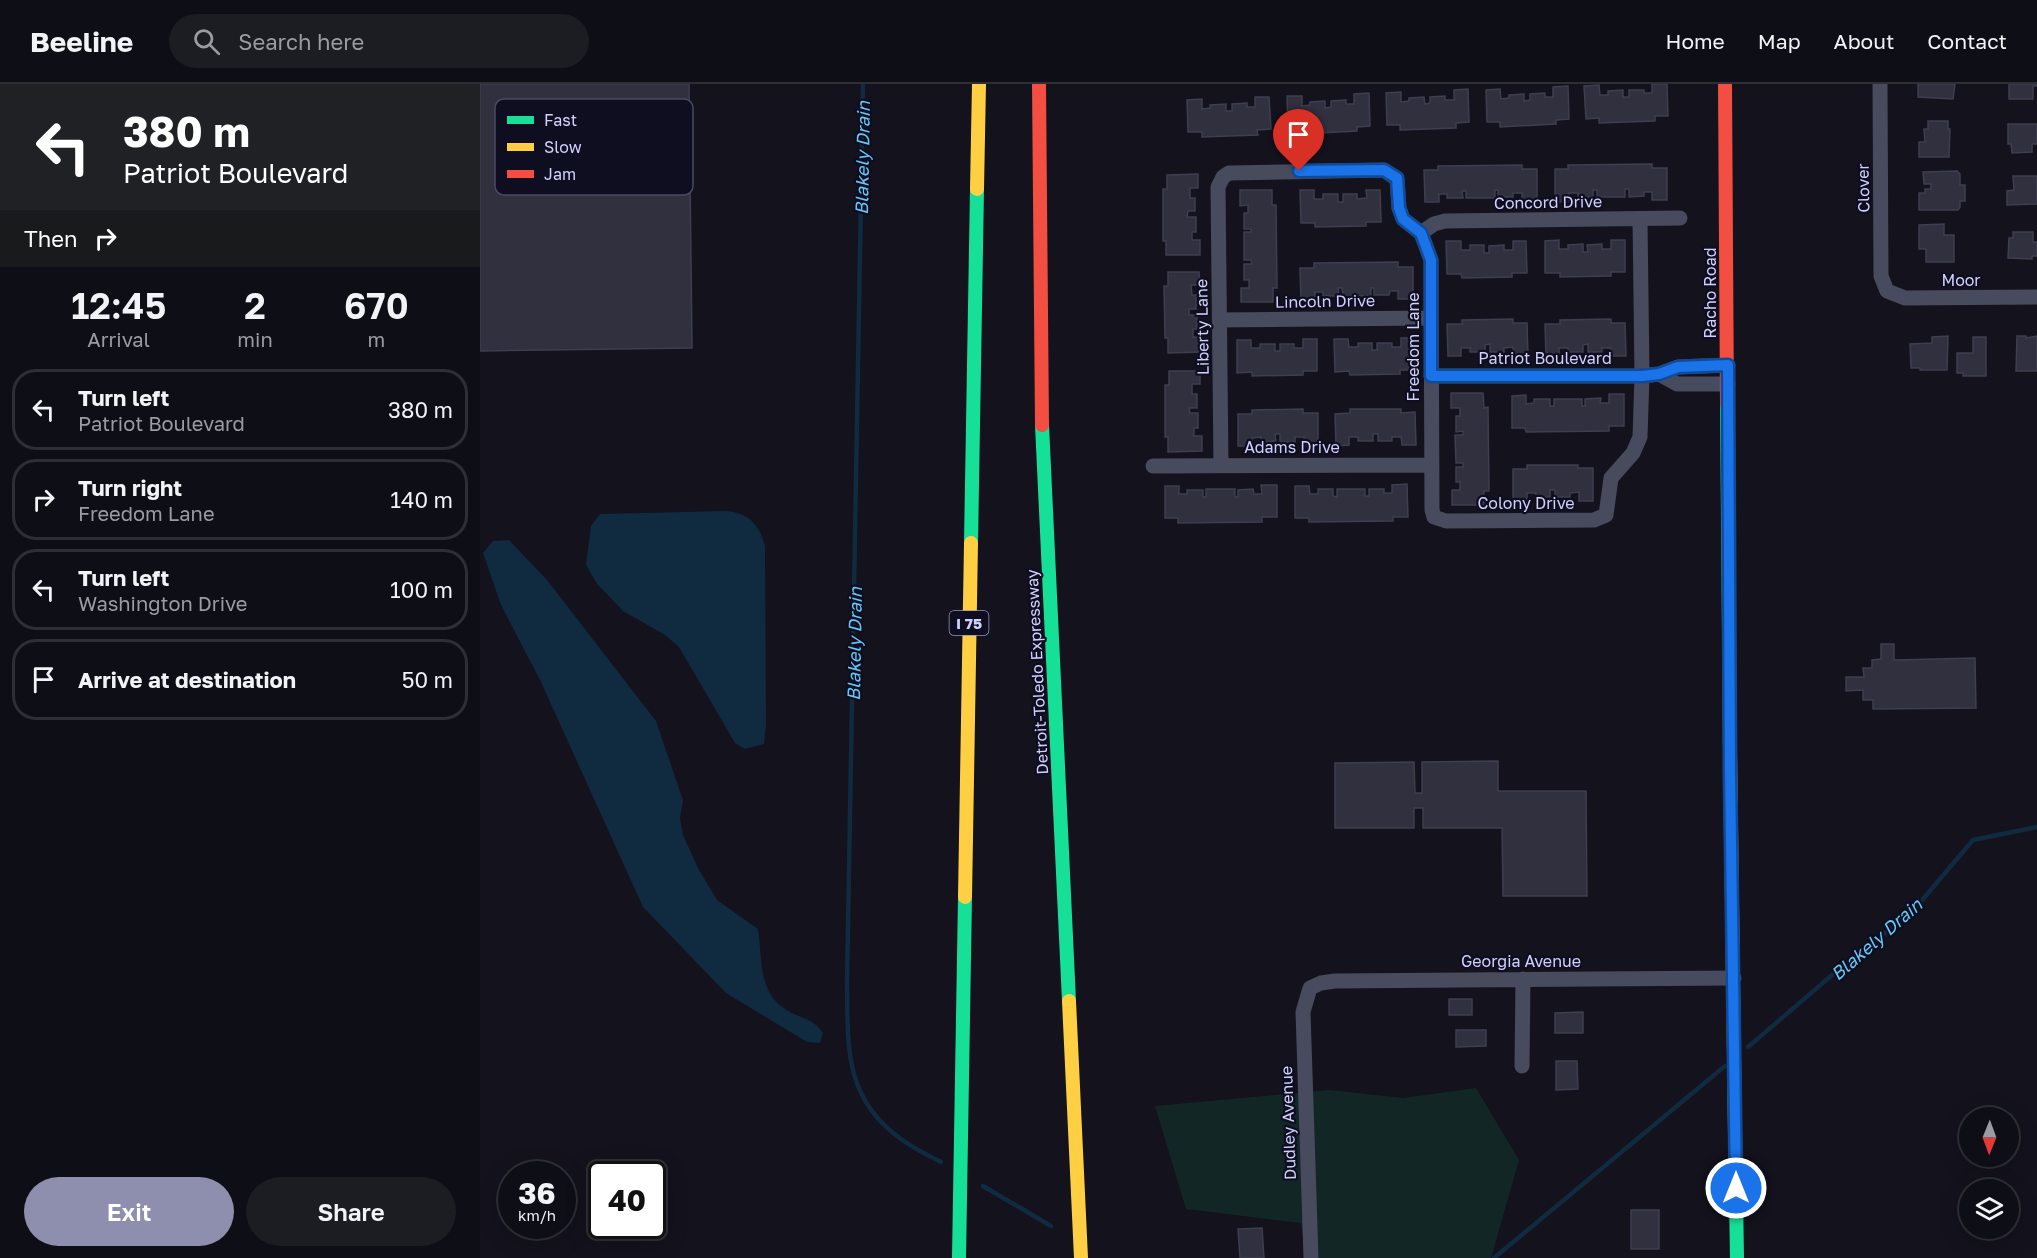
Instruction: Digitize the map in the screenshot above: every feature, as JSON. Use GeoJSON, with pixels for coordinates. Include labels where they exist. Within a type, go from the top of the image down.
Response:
{"type":"FeatureCollection","features":[{"type":"Feature","properties":{"kind":"main road","name":"I 75"},"geometry":{"type":"LineString","coordinates":[[958,1258],[979,84]]}},
{"type":"Feature","properties":{"kind":"main road","name":"Detroit-Toledo Expressway"},"geometry":{"type":"LineString","coordinates":[[1039,84],[1041,404],[1081,1258]]}},
{"type":"Feature","properties":{"kind":"main road","name":"Racho Road"},"geometry":{"type":"LineString","coordinates":[[1725,84],[1730,772],[1737,1258]]}},
{"type":"Feature","properties":{"kind":"street","name":"Clover"},"geometry":{"type":"LineString","coordinates":[[1880,84],[1881,276],[1887,291]]}},
{"type":"Feature","properties":{"kind":"street","name":"Freedom Lane"},"geometry":{"type":"LineString","coordinates":[[1218,187],[1223,177],[1236,171],[1384,170],[1397,178],[1399,208],[1403,219],[1421,233],[1431,260],[1432,510],[1434,516],[1446,521],[1459,521]]}},
{"type":"Feature","properties":{"kind":"street","name":"Liberty Lane"},"geometry":{"type":"LineString","coordinates":[[1218,187],[1221,465]]}},
{"type":"Feature","properties":{"kind":"street","name":"Concord Drive"},"geometry":{"type":"LineString","coordinates":[[1421,233],[1434,224],[1445,221],[1680,218]]}},
{"type":"Feature","properties":{"kind":"street"},"geometry":{"type":"LineString","coordinates":[[1640,219],[1642,376]]}},
{"type":"Feature","properties":{"kind":"street","name":"Moor"},"geometry":{"type":"LineString","coordinates":[[1887,291],[1905,298],[2037,297]]}},
{"type":"Feature","properties":{"kind":"street","name":"Lincoln Drive"},"geometry":{"type":"LineString","coordinates":[[1220,320],[1431,318]]}},
{"type":"Feature","properties":{"kind":"street","name":"Patriot Boulevard"},"geometry":{"type":"LineString","coordinates":[[1431,376],[1642,376],[1659,374],[1678,367],[1728,365]]}},
{"type":"Feature","properties":{"kind":"street","name":"Patriot Boulevard"},"geometry":{"type":"LineString","coordinates":[[1659,374],[1677,384],[1728,384]]}},
{"type":"Feature","properties":{"kind":"street","name":"Colony Drive"},"geometry":{"type":"LineString","coordinates":[[1459,521],[1594,520],[1606,516],[1611,478],[1636,447],[1640,430],[1642,376]]}},
{"type":"Feature","properties":{"kind":"street","name":"Adams Drive"},"geometry":{"type":"LineString","coordinates":[[1154,466],[1432,465]]}},
{"type":"Feature","properties":{"kind":"street","name":"Georgia Avenue"},"geometry":{"type":"LineString","coordinates":[[1310,988],[1321,983],[1335,981],[1734,978]]}},
{"type":"Feature","properties":{"kind":"street"},"geometry":{"type":"LineString","coordinates":[[1522,1066],[1523,979]]}},
{"type":"Feature","properties":{"kind":"street","name":"Dudley Avenue"},"geometry":{"type":"LineString","coordinates":[[1310,988],[1302,1012],[1311,1258]]}},
{"type":"Feature","properties":{"kind":"green space"},"geometry":{"type":"Polygon","coordinates":[[[1476,1088],[1519,1160],[1491,1258],[1306,1258],[1301,1223],[1186,1209],[1155,1106],[1330,1090],[1403,1098],[1476,1088]]]}},
{"type":"Feature","properties":{"kind":"water"},"geometry":{"type":"Polygon","coordinates":[[[726,511],[741,514],[752,521],[760,532],[765,546],[766,725],[764,744],[745,749],[735,743],[679,647],[665,635],[623,611],[597,584],[586,565],[591,526],[600,514],[726,511]]]}},
{"type":"Feature","properties":{"kind":"water"},"geometry":{"type":"Polygon","coordinates":[[[509,540],[547,580],[656,721],[683,800],[680,818],[683,835],[698,868],[717,900],[758,929],[767,988],[781,1006],[819,1028],[823,1033],[820,1043],[807,1042],[726,993],[643,907],[540,680],[501,605],[483,553],[493,541],[509,540]]]}},
{"type":"Feature","properties":{"kind":"building"},"geometry":{"type":"Polygon","coordinates":[[[480,84],[689,84],[689,99],[495,99],[495,195],[690,195],[692,348],[480,351],[480,84]]]}},
{"type":"Feature","properties":{"kind":"building"},"geometry":{"type":"Polygon","coordinates":[[[1652,84],[1667,84],[1668,116],[1655,116],[1655,121],[1599,123],[1599,118],[1586,119],[1584,86],[1599,85],[1600,95],[1608,95],[1608,91],[1623,90],[1623,97],[1629,97],[1629,90],[1644,90],[1644,93],[1652,93],[1652,84]]]}},
{"type":"Feature","properties":{"kind":"building"},"geometry":{"type":"Polygon","coordinates":[[[1918,84],[1955,84],[1953,99],[1918,97],[1918,84]]]}},
{"type":"Feature","properties":{"kind":"building"},"geometry":{"type":"Polygon","coordinates":[[[2009,84],[2037,84],[2033,86],[2033,99],[2009,99],[2009,84]]]}},
{"type":"Feature","properties":{"kind":"building"},"geometry":{"type":"Polygon","coordinates":[[[1568,86],[1569,119],[1556,120],[1556,124],[1500,127],[1500,122],[1487,122],[1486,90],[1500,89],[1501,99],[1509,98],[1509,95],[1524,94],[1524,101],[1530,100],[1530,94],[1545,93],[1545,97],[1553,97],[1553,87],[1568,86]]]}},
{"type":"Feature","properties":{"kind":"building"},"geometry":{"type":"Polygon","coordinates":[[[1468,89],[1469,122],[1456,123],[1456,128],[1400,130],[1400,125],[1387,125],[1386,93],[1401,92],[1401,102],[1409,101],[1409,98],[1424,97],[1425,104],[1430,103],[1430,97],[1445,96],[1445,100],[1454,100],[1454,90],[1468,89]]]}},
{"type":"Feature","properties":{"kind":"building"},"geometry":{"type":"Polygon","coordinates":[[[1369,93],[1370,126],[1357,127],[1357,131],[1301,134],[1301,129],[1288,129],[1287,96],[1302,96],[1302,106],[1310,105],[1310,102],[1325,101],[1325,108],[1331,107],[1331,101],[1346,100],[1346,104],[1354,104],[1354,94],[1369,93]]]}},
{"type":"Feature","properties":{"kind":"building"},"geometry":{"type":"Polygon","coordinates":[[[1255,97],[1269,97],[1271,129],[1257,130],[1258,135],[1202,137],[1202,132],[1188,132],[1187,100],[1202,99],[1202,109],[1210,108],[1210,105],[1226,104],[1226,111],[1232,111],[1232,104],[1247,103],[1247,107],[1255,107],[1255,97]]]}},
{"type":"Feature","properties":{"kind":"building"},"geometry":{"type":"Polygon","coordinates":[[[1928,121],[1948,121],[1949,157],[1919,157],[1919,142],[1925,142],[1924,129],[1928,129],[1928,121]]]}},
{"type":"Feature","properties":{"kind":"building"},"geometry":{"type":"Polygon","coordinates":[[[2008,124],[2037,124],[2037,144],[2032,144],[2032,152],[2012,153],[2011,144],[2008,144],[2008,124]]]}},
{"type":"Feature","properties":{"kind":"building"},"geometry":{"type":"Polygon","coordinates":[[[1652,164],[1652,168],[1667,168],[1667,200],[1652,200],[1652,192],[1644,192],[1644,196],[1629,197],[1629,189],[1625,189],[1625,197],[1597,197],[1597,190],[1593,190],[1593,197],[1578,197],[1578,193],[1569,193],[1570,201],[1555,202],[1555,169],[1568,169],[1568,165],[1652,164]]]}},
{"type":"Feature","properties":{"kind":"building"},"geometry":{"type":"Polygon","coordinates":[[[1522,165],[1522,169],[1537,169],[1537,201],[1522,201],[1522,193],[1513,193],[1513,197],[1498,197],[1498,190],[1495,190],[1495,198],[1466,198],[1466,191],[1462,191],[1463,198],[1447,198],[1447,194],[1439,194],[1439,202],[1425,202],[1424,170],[1438,170],[1438,166],[1522,165]]]}},
{"type":"Feature","properties":{"kind":"building"},"geometry":{"type":"Polygon","coordinates":[[[1957,171],[1960,174],[1960,185],[1965,185],[1965,201],[1960,201],[1958,210],[1919,210],[1919,193],[1925,193],[1925,189],[1931,189],[1931,184],[1924,184],[1923,172],[1957,171]]]}},
{"type":"Feature","properties":{"kind":"building"},"geometry":{"type":"Polygon","coordinates":[[[1198,174],[1198,188],[1190,188],[1190,198],[1195,198],[1195,211],[1188,211],[1187,217],[1196,217],[1196,232],[1192,232],[1192,240],[1200,240],[1200,255],[1166,255],[1166,241],[1163,241],[1163,189],[1167,189],[1167,175],[1198,174]]]}},
{"type":"Feature","properties":{"kind":"building"},"geometry":{"type":"Polygon","coordinates":[[[2013,176],[2037,176],[2037,204],[2007,205],[2007,191],[2014,190],[2013,176]]]}},
{"type":"Feature","properties":{"kind":"building"},"geometry":{"type":"Polygon","coordinates":[[[1240,190],[1272,190],[1272,205],[1276,205],[1277,288],[1273,288],[1273,302],[1241,302],[1241,288],[1249,288],[1249,280],[1244,280],[1244,264],[1252,264],[1251,260],[1244,260],[1244,232],[1251,232],[1251,229],[1244,229],[1244,213],[1248,213],[1248,205],[1240,206],[1240,190]]]}},
{"type":"Feature","properties":{"kind":"building"},"geometry":{"type":"Polygon","coordinates":[[[1300,190],[1314,190],[1314,199],[1323,199],[1323,194],[1338,194],[1338,202],[1343,202],[1343,194],[1357,194],[1357,199],[1367,198],[1366,190],[1380,190],[1381,222],[1366,222],[1366,226],[1315,227],[1315,223],[1301,223],[1300,190]]]}},
{"type":"Feature","properties":{"kind":"building"},"geometry":{"type":"Polygon","coordinates":[[[1944,224],[1944,235],[1954,235],[1954,262],[1926,262],[1926,249],[1919,249],[1919,225],[1944,224]]]}},
{"type":"Feature","properties":{"kind":"building"},"geometry":{"type":"Polygon","coordinates":[[[2013,232],[2033,232],[2033,242],[2037,242],[2037,256],[2032,256],[2032,259],[2008,258],[2009,238],[2013,238],[2013,232]]]}},
{"type":"Feature","properties":{"kind":"building"},"geometry":{"type":"Polygon","coordinates":[[[1559,240],[1559,249],[1568,249],[1568,245],[1583,244],[1583,252],[1588,252],[1587,245],[1602,244],[1602,249],[1611,249],[1611,240],[1625,240],[1625,272],[1611,272],[1611,276],[1560,277],[1560,273],[1545,273],[1545,241],[1559,240]]]}},
{"type":"Feature","properties":{"kind":"building"},"geometry":{"type":"Polygon","coordinates":[[[1446,241],[1461,241],[1461,250],[1470,250],[1470,245],[1484,245],[1484,253],[1489,253],[1489,246],[1504,245],[1504,250],[1513,250],[1513,241],[1526,241],[1527,273],[1512,273],[1512,277],[1462,278],[1461,274],[1447,274],[1446,241]]]}},
{"type":"Feature","properties":{"kind":"building"},"geometry":{"type":"Polygon","coordinates":[[[1398,262],[1398,267],[1413,267],[1413,299],[1398,299],[1398,291],[1390,291],[1389,295],[1374,295],[1374,288],[1371,288],[1371,296],[1343,296],[1342,288],[1338,288],[1339,296],[1323,296],[1323,292],[1315,292],[1315,300],[1301,300],[1300,268],[1314,268],[1314,263],[1398,262]]]}},
{"type":"Feature","properties":{"kind":"building"},"geometry":{"type":"Polygon","coordinates":[[[1168,272],[1199,272],[1200,285],[1191,285],[1192,295],[1196,295],[1196,309],[1189,309],[1189,315],[1197,315],[1197,329],[1193,329],[1193,337],[1201,337],[1201,352],[1168,353],[1168,338],[1165,338],[1164,286],[1168,286],[1168,272]]]}},
{"type":"Feature","properties":{"kind":"building"},"geometry":{"type":"Polygon","coordinates":[[[1513,319],[1513,323],[1527,323],[1528,356],[1513,356],[1513,347],[1504,348],[1504,352],[1490,352],[1490,344],[1485,345],[1485,352],[1470,352],[1470,348],[1461,348],[1461,356],[1448,356],[1447,324],[1462,324],[1462,320],[1513,319]]]}},
{"type":"Feature","properties":{"kind":"building"},"geometry":{"type":"Polygon","coordinates":[[[1611,319],[1611,323],[1625,323],[1626,356],[1611,356],[1611,348],[1602,348],[1602,352],[1588,352],[1588,344],[1583,345],[1583,352],[1568,352],[1568,348],[1559,348],[1559,356],[1546,356],[1545,324],[1560,324],[1560,320],[1611,319]]]}},
{"type":"Feature","properties":{"kind":"building"},"geometry":{"type":"Polygon","coordinates":[[[1948,336],[1947,370],[1911,368],[1910,344],[1932,343],[1932,337],[1948,336]]]}},
{"type":"Feature","properties":{"kind":"building"},"geometry":{"type":"Polygon","coordinates":[[[2017,336],[2026,336],[2026,338],[2037,336],[2037,371],[2016,371],[2017,336]]]}},
{"type":"Feature","properties":{"kind":"building"},"geometry":{"type":"Polygon","coordinates":[[[1973,337],[1986,337],[1986,376],[1963,376],[1963,373],[1957,373],[1957,353],[1973,353],[1973,337]]]}},
{"type":"Feature","properties":{"kind":"building"},"geometry":{"type":"Polygon","coordinates":[[[1401,338],[1414,338],[1415,370],[1400,370],[1400,374],[1350,375],[1349,371],[1335,372],[1334,339],[1348,339],[1349,347],[1358,347],[1358,343],[1372,343],[1372,350],[1377,350],[1377,343],[1392,343],[1392,347],[1401,347],[1401,338]]]}},
{"type":"Feature","properties":{"kind":"building"},"geometry":{"type":"Polygon","coordinates":[[[1303,339],[1317,339],[1317,371],[1303,371],[1303,375],[1252,376],[1252,372],[1237,373],[1237,340],[1251,340],[1251,348],[1260,348],[1260,344],[1275,344],[1275,351],[1280,351],[1280,344],[1294,344],[1294,348],[1303,348],[1303,339]]]}},
{"type":"Feature","properties":{"kind":"building"},"geometry":{"type":"Polygon","coordinates":[[[1169,371],[1200,371],[1200,384],[1192,384],[1192,394],[1197,394],[1197,408],[1189,408],[1190,413],[1198,413],[1198,428],[1194,428],[1194,436],[1202,436],[1202,451],[1168,452],[1168,437],[1165,437],[1165,385],[1169,385],[1169,371]]]}},
{"type":"Feature","properties":{"kind":"building"},"geometry":{"type":"Polygon","coordinates":[[[1451,393],[1483,393],[1484,408],[1488,407],[1489,491],[1484,491],[1484,505],[1452,505],[1452,490],[1460,490],[1460,482],[1456,482],[1456,467],[1463,467],[1463,463],[1456,463],[1455,435],[1463,435],[1463,431],[1456,432],[1456,416],[1460,416],[1460,408],[1451,408],[1451,393]]]}},
{"type":"Feature","properties":{"kind":"building"},"geometry":{"type":"Polygon","coordinates":[[[1609,394],[1624,394],[1624,426],[1609,426],[1609,431],[1526,432],[1525,428],[1512,428],[1512,396],[1526,395],[1526,404],[1534,403],[1534,399],[1550,399],[1550,406],[1554,406],[1554,399],[1582,399],[1582,406],[1585,406],[1585,399],[1601,398],[1600,403],[1609,403],[1609,394]]]}},
{"type":"Feature","properties":{"kind":"building"},"geometry":{"type":"Polygon","coordinates":[[[1303,409],[1303,413],[1318,413],[1318,446],[1304,446],[1304,437],[1295,437],[1295,442],[1280,442],[1280,434],[1275,434],[1276,441],[1261,442],[1261,437],[1252,438],[1252,446],[1238,446],[1238,414],[1252,414],[1252,410],[1303,409]]]}},
{"type":"Feature","properties":{"kind":"building"},"geometry":{"type":"Polygon","coordinates":[[[1350,409],[1401,409],[1401,413],[1415,412],[1416,445],[1402,445],[1401,437],[1392,437],[1392,441],[1378,441],[1378,434],[1373,434],[1373,441],[1358,441],[1358,437],[1349,437],[1349,445],[1336,446],[1335,414],[1350,413],[1350,409]]]}},
{"type":"Feature","properties":{"kind":"building"},"geometry":{"type":"Polygon","coordinates":[[[1527,465],[1578,465],[1578,468],[1593,468],[1593,501],[1579,501],[1579,492],[1570,493],[1570,497],[1555,497],[1555,490],[1550,490],[1550,497],[1536,497],[1536,493],[1527,493],[1527,501],[1513,501],[1513,469],[1527,469],[1527,465]]]}},
{"type":"Feature","properties":{"kind":"building"},"geometry":{"type":"Polygon","coordinates":[[[1407,484],[1408,517],[1393,517],[1393,521],[1309,522],[1309,518],[1295,518],[1295,486],[1309,486],[1310,494],[1318,494],[1318,489],[1333,489],[1333,496],[1337,497],[1337,489],[1365,489],[1365,496],[1369,496],[1369,489],[1384,489],[1384,493],[1392,493],[1392,485],[1407,484]]]}},
{"type":"Feature","properties":{"kind":"building"},"geometry":{"type":"Polygon","coordinates":[[[1261,485],[1277,485],[1277,517],[1262,517],[1262,522],[1178,523],[1178,518],[1165,518],[1165,486],[1179,486],[1179,494],[1187,494],[1187,490],[1203,490],[1203,497],[1206,497],[1206,489],[1235,489],[1235,497],[1238,497],[1238,490],[1253,489],[1254,494],[1262,494],[1261,485]]]}},
{"type":"Feature","properties":{"kind":"building"},"geometry":{"type":"Polygon","coordinates":[[[1881,644],[1894,644],[1894,660],[1975,658],[1976,708],[1873,709],[1873,700],[1863,700],[1863,690],[1846,691],[1846,677],[1864,677],[1863,668],[1872,668],[1872,660],[1881,659],[1881,644]]]}},
{"type":"Feature","properties":{"kind":"building"},"geometry":{"type":"Polygon","coordinates":[[[1498,761],[1498,791],[1586,791],[1587,896],[1503,896],[1502,828],[1423,828],[1423,808],[1414,808],[1414,828],[1335,828],[1335,763],[1414,762],[1415,793],[1422,793],[1422,762],[1498,761]]]}},
{"type":"Feature","properties":{"kind":"building"},"geometry":{"type":"Polygon","coordinates":[[[1449,999],[1472,999],[1472,1015],[1449,1015],[1449,999]]]}},
{"type":"Feature","properties":{"kind":"building"},"geometry":{"type":"Polygon","coordinates":[[[1583,1012],[1583,1033],[1555,1033],[1555,1013],[1583,1012]]]}},
{"type":"Feature","properties":{"kind":"building"},"geometry":{"type":"Polygon","coordinates":[[[1456,1030],[1486,1030],[1486,1046],[1456,1047],[1456,1030]]]}},
{"type":"Feature","properties":{"kind":"building"},"geometry":{"type":"Polygon","coordinates":[[[1556,1061],[1577,1061],[1578,1089],[1556,1090],[1556,1061]]]}},
{"type":"Feature","properties":{"kind":"building"},"geometry":{"type":"Polygon","coordinates":[[[1631,1210],[1659,1210],[1659,1249],[1631,1249],[1631,1210]]]}},
{"type":"Feature","properties":{"kind":"building"},"geometry":{"type":"Polygon","coordinates":[[[1262,1228],[1264,1258],[1240,1258],[1238,1229],[1262,1228]]]}},
{"type":"Feature","properties":{"kind":"waterway","name":"Blakely Drain"},"geometry":{"type":"LineString","coordinates":[[863,84],[847,982],[849,1049],[859,1088],[868,1106],[882,1123],[901,1139],[941,1162]]}},
{"type":"Feature","properties":{"kind":"waterway","name":"Blakely Drain"},"geometry":{"type":"LineString","coordinates":[[1748,1047],[1838,970],[1912,912],[1973,840],[2037,827]]}},
{"type":"Feature","properties":{"kind":"waterway","name":"Blakely Drain"},"geometry":{"type":"LineString","coordinates":[[1494,1258],[1725,1066]]}},
{"type":"Feature","properties":{"kind":"waterway","name":"Blakely Drain"},"geometry":{"type":"LineString","coordinates":[[983,1186],[1051,1226]]}},
{"type":"Feature","properties":{"kind":"traffic: fast"},"geometry":{"type":"LineString","coordinates":[[971,543],[977,189]]}},
{"type":"Feature","properties":{"kind":"traffic: fast"},"geometry":{"type":"LineString","coordinates":[[1727,405],[1730,751]]}},
{"type":"Feature","properties":{"kind":"traffic: fast"},"geometry":{"type":"LineString","coordinates":[[1042,425],[1069,1001]]}},
{"type":"Feature","properties":{"kind":"traffic: fast"},"geometry":{"type":"LineString","coordinates":[[959,1258],[965,897]]}},
{"type":"Feature","properties":{"kind":"traffic: fast"},"geometry":{"type":"LineString","coordinates":[[1735,1132],[1737,1258]]}},
{"type":"Feature","properties":{"kind":"traffic: slow"},"geometry":{"type":"LineString","coordinates":[[977,189],[979,84]]}},
{"type":"Feature","properties":{"kind":"traffic: slow"},"geometry":{"type":"LineString","coordinates":[[965,897],[971,543]]}},
{"type":"Feature","properties":{"kind":"traffic: slow"},"geometry":{"type":"LineString","coordinates":[[1730,751],[1735,1132]]}},
{"type":"Feature","properties":{"kind":"traffic: slow"},"geometry":{"type":"LineString","coordinates":[[1069,1001],[1081,1258]]}},
{"type":"Feature","properties":{"kind":"traffic: jam"},"geometry":{"type":"LineString","coordinates":[[1039,84],[1042,425]]}},
{"type":"Feature","properties":{"kind":"traffic: jam"},"geometry":{"type":"LineString","coordinates":[[1725,84],[1727,405]]}},
{"type":"Feature","properties":{"kind":"route"},"geometry":{"type":"LineString","coordinates":[[1299,171],[1384,170],[1397,178],[1399,208],[1403,219],[1421,233],[1431,260],[1431,376],[1642,376],[1659,374],[1678,367],[1728,365],[1730,772],[1736,1188]]}}]}
